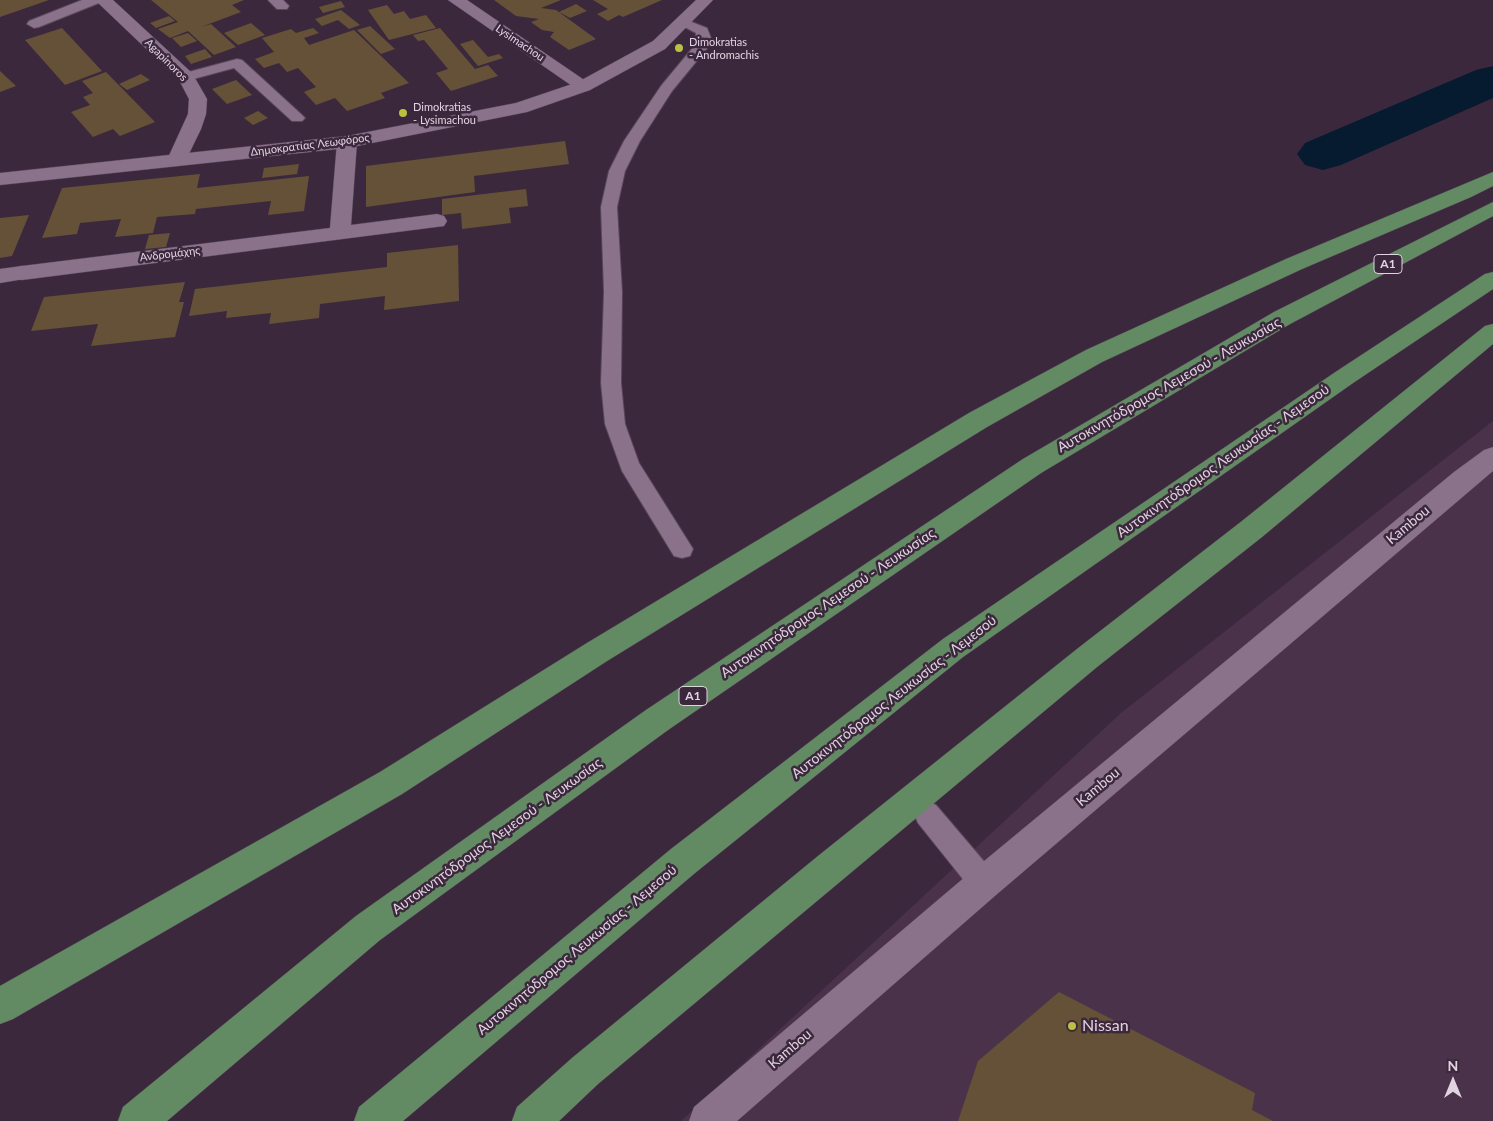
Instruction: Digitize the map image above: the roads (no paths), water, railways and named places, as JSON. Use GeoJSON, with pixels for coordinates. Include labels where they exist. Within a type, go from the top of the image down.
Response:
{"type":"FeatureCollection","features":[{"type":"Feature","properties":{"kind":"highway"},"geometry":{"type":"LineString","coordinates":[[0,1006],[391,783],[596,652],[987,415],[1094,356],[1294,264],[1464,193],[1493,178]]}},
{"type":"Feature","properties":{"kind":"highway","name":"Αυτοκινητόδρομος Λεμεσού - Λευκωσίας"},"geometry":{"type":"LineString","coordinates":[[137,1121],[368,928],[657,720],[991,493],[1032,466],[1282,318],[1493,208]]}},
{"type":"Feature","properties":{"kind":"highway","name":"Αυτοκινητόδρομος Λευκωσίας - Λεμεσού"},"geometry":{"type":"LineString","coordinates":[[373,1121],[683,861],[953,648],[1345,377],[1493,279]]}},
{"type":"Feature","properties":{"kind":"highway"},"geometry":{"type":"LineString","coordinates":[[532,1121],[585,1071],[838,862],[1087,658],[1252,529],[1493,332]]}},
{"type":"Feature","properties":{"kind":"street","name":"Agapinoros"},"geometry":{"type":"LineString","coordinates":[[103,0],[186,77],[198,99],[197,114],[177,160]]}},
{"type":"Feature","properties":{"kind":"street","name":"Lysimachou"},"geometry":{"type":"LineString","coordinates":[[456,0],[584,86]]}},
{"type":"Feature","properties":{"kind":"street","name":"Δημοκρατίας Λεωφόρος"},"geometry":{"type":"LineString","coordinates":[[0,179],[347,142],[520,108],[584,86],[659,45],[684,23],[705,0]]}},
{"type":"Feature","properties":{"kind":"street"},"geometry":{"type":"LineString","coordinates":[[340,232],[347,142]]}},
{"type":"Feature","properties":{"kind":"street","name":"Ανδρομάχης"},"geometry":{"type":"LineString","coordinates":[[0,276],[438,221]]}},
{"type":"Feature","properties":{"kind":"street","name":"Kambou"},"geometry":{"type":"LineString","coordinates":[[708,1121],[984,883],[1463,479],[1493,458]]}},
{"type":"Feature","properties":{"kind":"lane"},"geometry":{"type":"LineString","coordinates":[[34,24],[94,0]]}},
{"type":"Feature","properties":{"kind":"lane"},"geometry":{"type":"LineString","coordinates":[[682,549],[629,465],[615,424],[611,383],[612,292],[609,207],[618,171],[632,141],[666,89],[702,46],[704,38],[702,31],[684,23]]}},
{"type":"Feature","properties":{"kind":"lane"},"geometry":{"type":"LineString","coordinates":[[186,77],[237,63],[297,118]]}},
{"type":"Feature","properties":{"kind":"lane"},"geometry":{"type":"LineString","coordinates":[[927,814],[984,883]]}},
{"type":"Feature","properties":{"kind":"waterway"},"geometry":{"type":"LineString","coordinates":[[1323,154],[1493,80]]}},
{"type":"Feature","properties":{"kind":"place","name":"Dimokratias - Andromachis"},"geometry":{"type":"Point","coordinates":[679,48]}},
{"type":"Feature","properties":{"kind":"place","name":"Dimokratias - Lysimachou"},"geometry":{"type":"Point","coordinates":[403,113]}},
{"type":"Feature","properties":{"kind":"place","name":"Nissan"},"geometry":{"type":"Point","coordinates":[1072,1026]}}]}
